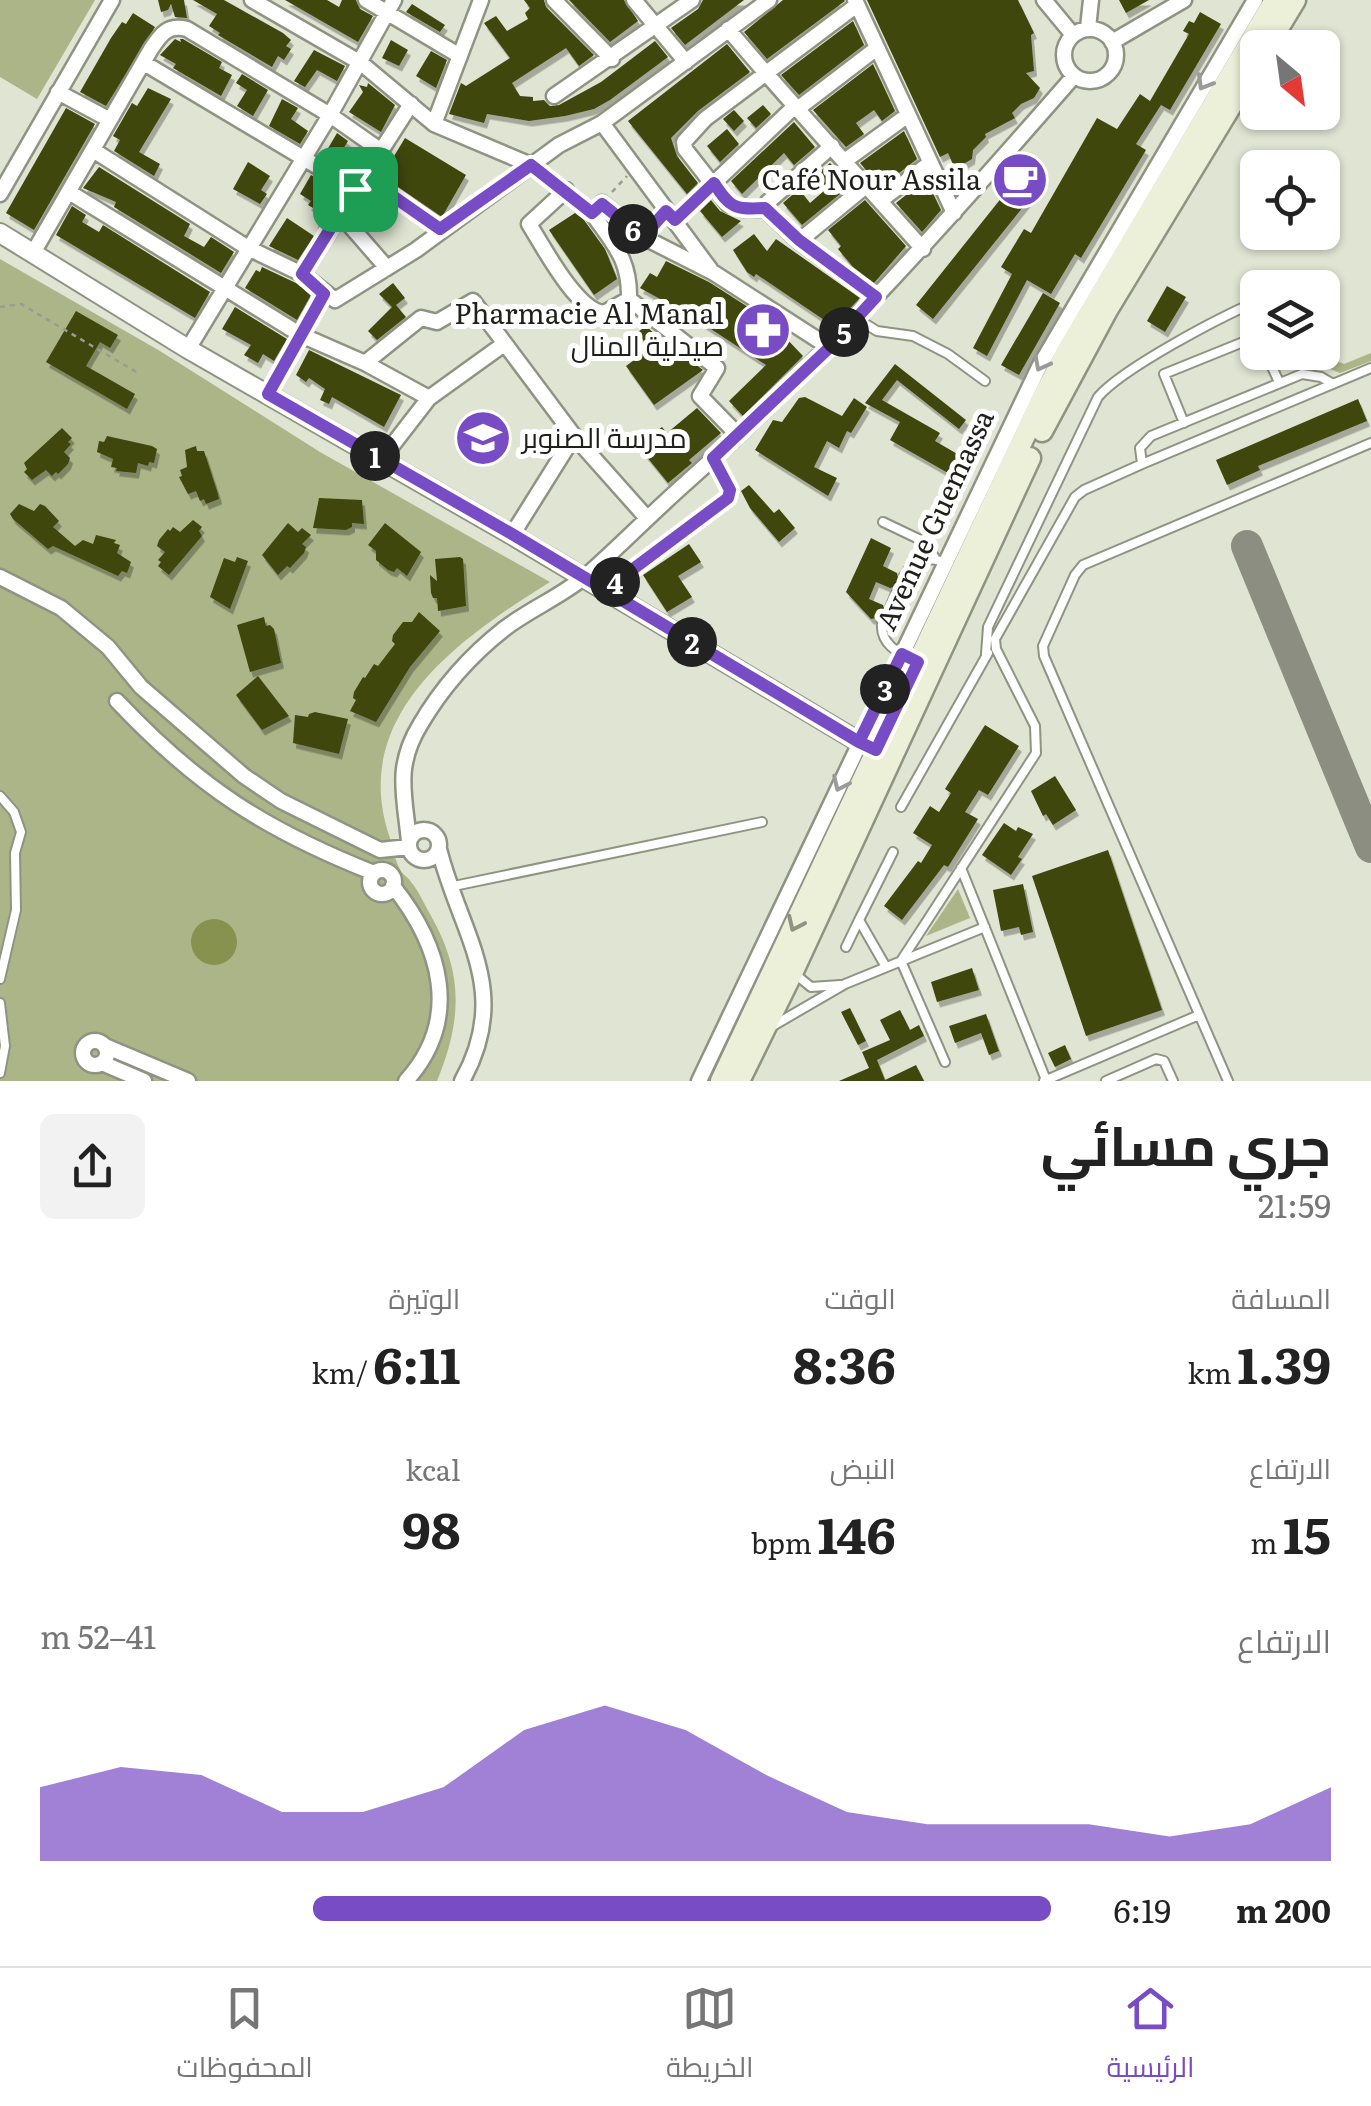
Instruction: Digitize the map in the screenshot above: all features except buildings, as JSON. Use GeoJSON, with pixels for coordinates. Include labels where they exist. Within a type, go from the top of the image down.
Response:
{"type":"FeatureCollection","features":[{"type":"Feature","properties":{"kind":"main road","name":"Avenue Guemassa"},"geometry":{"type":"LineString","coordinates":[[1269,30],[1274,3]]}},
{"type":"Feature","properties":{"kind":"main road","name":"Avenue Guemassa"},"geometry":{"type":"LineString","coordinates":[[739,1081],[794,971],[947,563],[1067,351],[1274,3]]}},
{"type":"Feature","properties":{"kind":"main road","name":"Avenue Guemassa"},"geometry":{"type":"LineString","coordinates":[[721,1081],[876,750],[1050,415],[1107,310],[1240,91]]}},
{"type":"Feature","properties":{"kind":"street"},"geometry":{"type":"LineString","coordinates":[[0,194],[112,0]]}},
{"type":"Feature","properties":{"kind":"street"},"geometry":{"type":"LineString","coordinates":[[252,0],[361,63],[434,124],[531,165],[643,237],[714,273],[829,348]]}},
{"type":"Feature","properties":{"kind":"street"},"geometry":{"type":"LineString","coordinates":[[366,0],[390,6],[460,56]]}},
{"type":"Feature","properties":{"kind":"street"},"geometry":{"type":"LineString","coordinates":[[434,124],[481,0]]}},
{"type":"Feature","properties":{"kind":"street"},"geometry":{"type":"LineString","coordinates":[[554,0],[612,58]]}},
{"type":"Feature","properties":{"kind":"street"},"geometry":{"type":"LineString","coordinates":[[634,0],[686,62]]}},
{"type":"Feature","properties":{"kind":"street"},"geometry":{"type":"LineString","coordinates":[[554,96],[692,0]]}},
{"type":"Feature","properties":{"kind":"street"},"geometry":{"type":"LineString","coordinates":[[94,150],[248,248],[302,274],[332,300],[338,299],[388,268],[559,145],[602,123],[769,0]]}},
{"type":"Feature","properties":{"kind":"street"},"geometry":{"type":"LineString","coordinates":[[1044,0],[1073,35]]}},
{"type":"Feature","properties":{"kind":"street"},"geometry":{"type":"LineString","coordinates":[[1088,28],[1091,0]]}},
{"type":"Feature","properties":{"kind":"street"},"geometry":{"type":"LineString","coordinates":[[1112,42],[1184,0]]}},
{"type":"Feature","properties":{"kind":"street"},"geometry":{"type":"LineString","coordinates":[[876,297],[799,240],[765,208],[744,209],[728,204],[685,149],[684,142],[705,118],[856,2],[954,214]]}},
{"type":"Feature","properties":{"kind":"street"},"geometry":{"type":"LineString","coordinates":[[188,349],[361,63],[390,6]]}},
{"type":"Feature","properties":{"kind":"street"},"geometry":{"type":"LineString","coordinates":[[32,253],[163,32],[183,27],[330,115],[380,150]]}},
{"type":"Feature","properties":{"kind":"street"},"geometry":{"type":"LineString","coordinates":[[1088,28],[1105,34],[1112,42],[1116,58],[1109,72],[1088,81],[1074,76],[1064,60],[1064,51],[1073,35],[1088,28]]}},
{"type":"Feature","properties":{"kind":"street"},"geometry":{"type":"LineString","coordinates":[[728,29],[795,109],[923,248]]}},
{"type":"Feature","properties":{"kind":"street"},"geometry":{"type":"LineString","coordinates":[[675,220],[795,109],[877,48]]}},
{"type":"Feature","properties":{"kind":"street"},"geometry":{"type":"LineString","coordinates":[[144,63],[304,159],[359,183],[440,229]]}},
{"type":"Feature","properties":{"kind":"street"},"geometry":{"type":"LineString","coordinates":[[449,887],[412,850],[401,788],[406,754],[440,694],[504,629],[584,577],[829,348],[954,214],[1074,76]]}},
{"type":"Feature","properties":{"kind":"street"},"geometry":{"type":"LineString","coordinates":[[58,92],[110,120]]}},
{"type":"Feature","properties":{"kind":"street"},"geometry":{"type":"LineString","coordinates":[[302,274],[411,104]]}},
{"type":"Feature","properties":{"kind":"street"},"geometry":{"type":"LineString","coordinates":[[846,160],[908,115]]}},
{"type":"Feature","properties":{"kind":"street"},"geometry":{"type":"LineString","coordinates":[[602,123],[714,273]]}},
{"type":"Feature","properties":{"kind":"street"},"geometry":{"type":"LineString","coordinates":[[765,208],[832,146]]}},
{"type":"Feature","properties":{"kind":"street"},"geometry":{"type":"LineString","coordinates":[[880,200],[930,163]]}},
{"type":"Feature","properties":{"kind":"street"},"geometry":{"type":"LineString","coordinates":[[799,240],[867,185]]}},
{"type":"Feature","properties":{"kind":"street"},"geometry":{"type":"LineString","coordinates":[[566,190],[529,222],[531,228],[584,305],[604,313],[629,299]]}},
{"type":"Feature","properties":{"kind":"street"},"geometry":{"type":"LineString","coordinates":[[68,192],[301,335],[429,398]]}},
{"type":"Feature","properties":{"kind":"street"},"geometry":{"type":"LineString","coordinates":[[597,208],[624,260],[631,283],[629,299]]}},
{"type":"Feature","properties":{"kind":"street"},"geometry":{"type":"LineString","coordinates":[[340,214],[388,268]]}},
{"type":"Feature","properties":{"kind":"street"},"geometry":{"type":"LineString","coordinates":[[0,233],[188,349],[512,534],[876,750]]}},
{"type":"Feature","properties":{"kind":"street"},"geometry":{"type":"LineString","coordinates":[[624,260],[643,237]]}},
{"type":"Feature","properties":{"kind":"street"},"geometry":{"type":"LineString","coordinates":[[268,394],[324,294]]}},
{"type":"Feature","properties":{"kind":"street"},"geometry":{"type":"LineString","coordinates":[[629,299],[717,368],[700,396],[738,435]]}},
{"type":"Feature","properties":{"kind":"street"},"geometry":{"type":"LineString","coordinates":[[365,364],[421,318],[438,322],[473,301],[574,436],[646,517]]}},
{"type":"Feature","properties":{"kind":"street"},"geometry":{"type":"LineString","coordinates":[[381,460],[429,398],[504,344]]}},
{"type":"Feature","properties":{"kind":"street"},"geometry":{"type":"LineString","coordinates":[[512,534],[574,436]]}},
{"type":"Feature","properties":{"kind":"street"},"geometry":{"type":"LineString","coordinates":[[605,590],[728,498],[730,490],[713,458]]}},
{"type":"Feature","properties":{"kind":"street"},"geometry":{"type":"LineString","coordinates":[[0,576],[62,608],[108,647],[140,688],[244,776],[282,800],[380,850],[412,850],[434,858],[439,848]]}},
{"type":"Feature","properties":{"kind":"street"},"geometry":{"type":"LineString","coordinates":[[116,701],[159,746],[205,785],[256,819],[310,848],[374,873],[389,872],[394,878],[394,886],[422,924],[439,974],[435,1028],[425,1053],[406,1081]]}},
{"type":"Feature","properties":{"kind":"street","name":"Avenue Guemassa"},"geometry":{"type":"LineString","coordinates":[[699,1081],[876,750]]}},
{"type":"Feature","properties":{"kind":"street"},"geometry":{"type":"LineString","coordinates":[[406,802],[438,840],[449,887],[470,932],[482,982],[480,1026],[462,1081]]}},
{"type":"Feature","properties":{"kind":"street"},"geometry":{"type":"LineString","coordinates":[[412,850],[414,834],[428,831]]}},
{"type":"Feature","properties":{"kind":"street"},"geometry":{"type":"LineString","coordinates":[[144,1081],[102,1063],[87,1062],[84,1051],[94,1041],[188,1081]]}},
{"type":"Feature","properties":{"kind":"street"},"geometry":{"type":"LineString","coordinates":[[102,1063],[107,1057],[105,1046]]}},
{"type":"Feature","properties":{"kind":"lane"},"geometry":{"type":"LineString","coordinates":[[901,807],[986,654],[988,627],[1098,397],[1117,380],[1240,308]]}},
{"type":"Feature","properties":{"kind":"lane"},"geometry":{"type":"LineString","coordinates":[[856,318],[877,331],[913,336],[948,354],[985,381]]}},
{"type":"Feature","properties":{"kind":"lane"},"geometry":{"type":"LineString","coordinates":[[1184,424],[1164,374],[1240,343]]}},
{"type":"Feature","properties":{"kind":"lane"},"geometry":{"type":"LineString","coordinates":[[901,961],[1036,753],[1035,726],[996,649],[998,629],[1075,497],[1142,464],[1371,368]]}},
{"type":"Feature","properties":{"kind":"lane"},"geometry":{"type":"LineString","coordinates":[[1273,370],[1279,382]]}},
{"type":"Feature","properties":{"kind":"lane"},"geometry":{"type":"LineString","coordinates":[[1142,464],[1140,448],[1147,439],[1279,382],[1314,374],[1333,384]]}},
{"type":"Feature","properties":{"kind":"lane"},"geometry":{"type":"LineString","coordinates":[[1228,1081],[1043,646],[1075,575],[1084,564],[1371,442]]}},
{"type":"Feature","properties":{"kind":"lane"},"geometry":{"type":"LineString","coordinates":[[883,522],[925,542],[947,563]]}},
{"type":"Feature","properties":{"kind":"lane"},"geometry":{"type":"LineString","coordinates":[[904,576],[914,563],[947,563]]}},
{"type":"Feature","properties":{"kind":"lane"},"geometry":{"type":"LineString","coordinates":[[890,608],[897,591]]}},
{"type":"Feature","properties":{"kind":"lane"},"geometry":{"type":"LineString","coordinates":[[882,624],[884,638],[910,658]]}},
{"type":"Feature","properties":{"kind":"lane"},"geometry":{"type":"LineString","coordinates":[[986,654],[996,649]]}},
{"type":"Feature","properties":{"kind":"lane"},"geometry":{"type":"LineString","coordinates":[[0,796],[14,812],[20,832],[15,854],[16,910],[0,979]]}},
{"type":"Feature","properties":{"kind":"lane"},"geometry":{"type":"LineString","coordinates":[[449,887],[762,822]]}},
{"type":"Feature","properties":{"kind":"lane"},"geometry":{"type":"LineString","coordinates":[[846,946],[893,852]]}},
{"type":"Feature","properties":{"kind":"lane"},"geometry":{"type":"LineString","coordinates":[[962,868],[1045,1081],[1199,1015]]}},
{"type":"Feature","properties":{"kind":"lane"},"geometry":{"type":"LineString","coordinates":[[859,920],[886,967]]}},
{"type":"Feature","properties":{"kind":"lane"},"geometry":{"type":"LineString","coordinates":[[762,1032],[845,984],[985,927]]}},
{"type":"Feature","properties":{"kind":"lane"},"geometry":{"type":"LineString","coordinates":[[901,961],[945,1062]]}},
{"type":"Feature","properties":{"kind":"lane"},"geometry":{"type":"LineString","coordinates":[[794,971],[811,987],[845,984]]}},
{"type":"Feature","properties":{"kind":"lane"},"geometry":{"type":"LineString","coordinates":[[0,1003],[4,1046],[0,1073]]}},
{"type":"Feature","properties":{"kind":"lane"},"geometry":{"type":"LineString","coordinates":[[1106,1081],[1156,1059],[1164,1061],[1173,1081]]}},
{"type":"Feature","properties":{"kind":"path"},"geometry":{"type":"LineString","coordinates":[[597,208],[634,167]]}},
{"type":"Feature","properties":{"kind":"path"},"geometry":{"type":"LineString","coordinates":[[0,307],[21,304],[138,373]]}},
{"type":"Feature","properties":{"kind":"shaded area"},"geometry":{"type":"Polygon","coordinates":[[[0,0],[95,0],[37,99],[0,77],[0,0]]]}},
{"type":"Feature","properties":{"kind":"shaded area"},"geometry":{"type":"Polygon","coordinates":[[[0,259],[160,351],[320,452],[550,582],[450,654],[399,716],[385,752],[381,792],[394,853],[441,936],[454,977],[455,1017],[437,1081],[0,1081],[0,259]]]}},
{"type":"Feature","properties":{"kind":"shaded area"},"geometry":{"type":"Polygon","coordinates":[[[1371,353],[1371,361],[1340,373],[1333,370],[1340,370],[1340,362],[1371,353]]]}},
{"type":"Feature","properties":{"kind":"shaded area"},"geometry":{"type":"Polygon","coordinates":[[[958,889],[970,918],[926,936],[958,889]]]}},
{"type":"Feature","properties":{"kind":"shaded area"},"geometry":{"type":"Polygon","coordinates":[[[214,919],[230,926],[237,942],[230,958],[214,965],[198,958],[191,942],[198,926],[214,919]]]}},
{"type":"Feature","properties":{"kind":"taxiway"},"geometry":{"type":"LineString","coordinates":[[1247,546],[1371,847]]}},
{"type":"Feature","properties":{"kind":"place","name":"Café Nour Assila"},"geometry":{"type":"Point","coordinates":[1020,180]}},
{"type":"Feature","properties":{"kind":"place","name":"Pharmacie Al Manal صيدلية المنال"},"geometry":{"type":"Point","coordinates":[763,330]}},
{"type":"Feature","properties":{"kind":"place","name":"مدرسة الصنوبر"},"geometry":{"type":"Point","coordinates":[483,438]}},
{"type":"Feature","properties":{"kind":"route"},"geometry":{"type":"LineString","coordinates":[[355,189],[302,274],[324,294],[268,394],[512,534],[859,742],[876,750],[918,662],[902,654],[859,742],[605,590],[728,498],[730,496],[713,458],[829,348],[876,297],[799,240],[765,208],[744,209],[728,204],[714,183],[675,220],[666,211],[643,237],[602,204],[592,213],[531,165],[440,229],[364,176],[355,189]]}}]}
